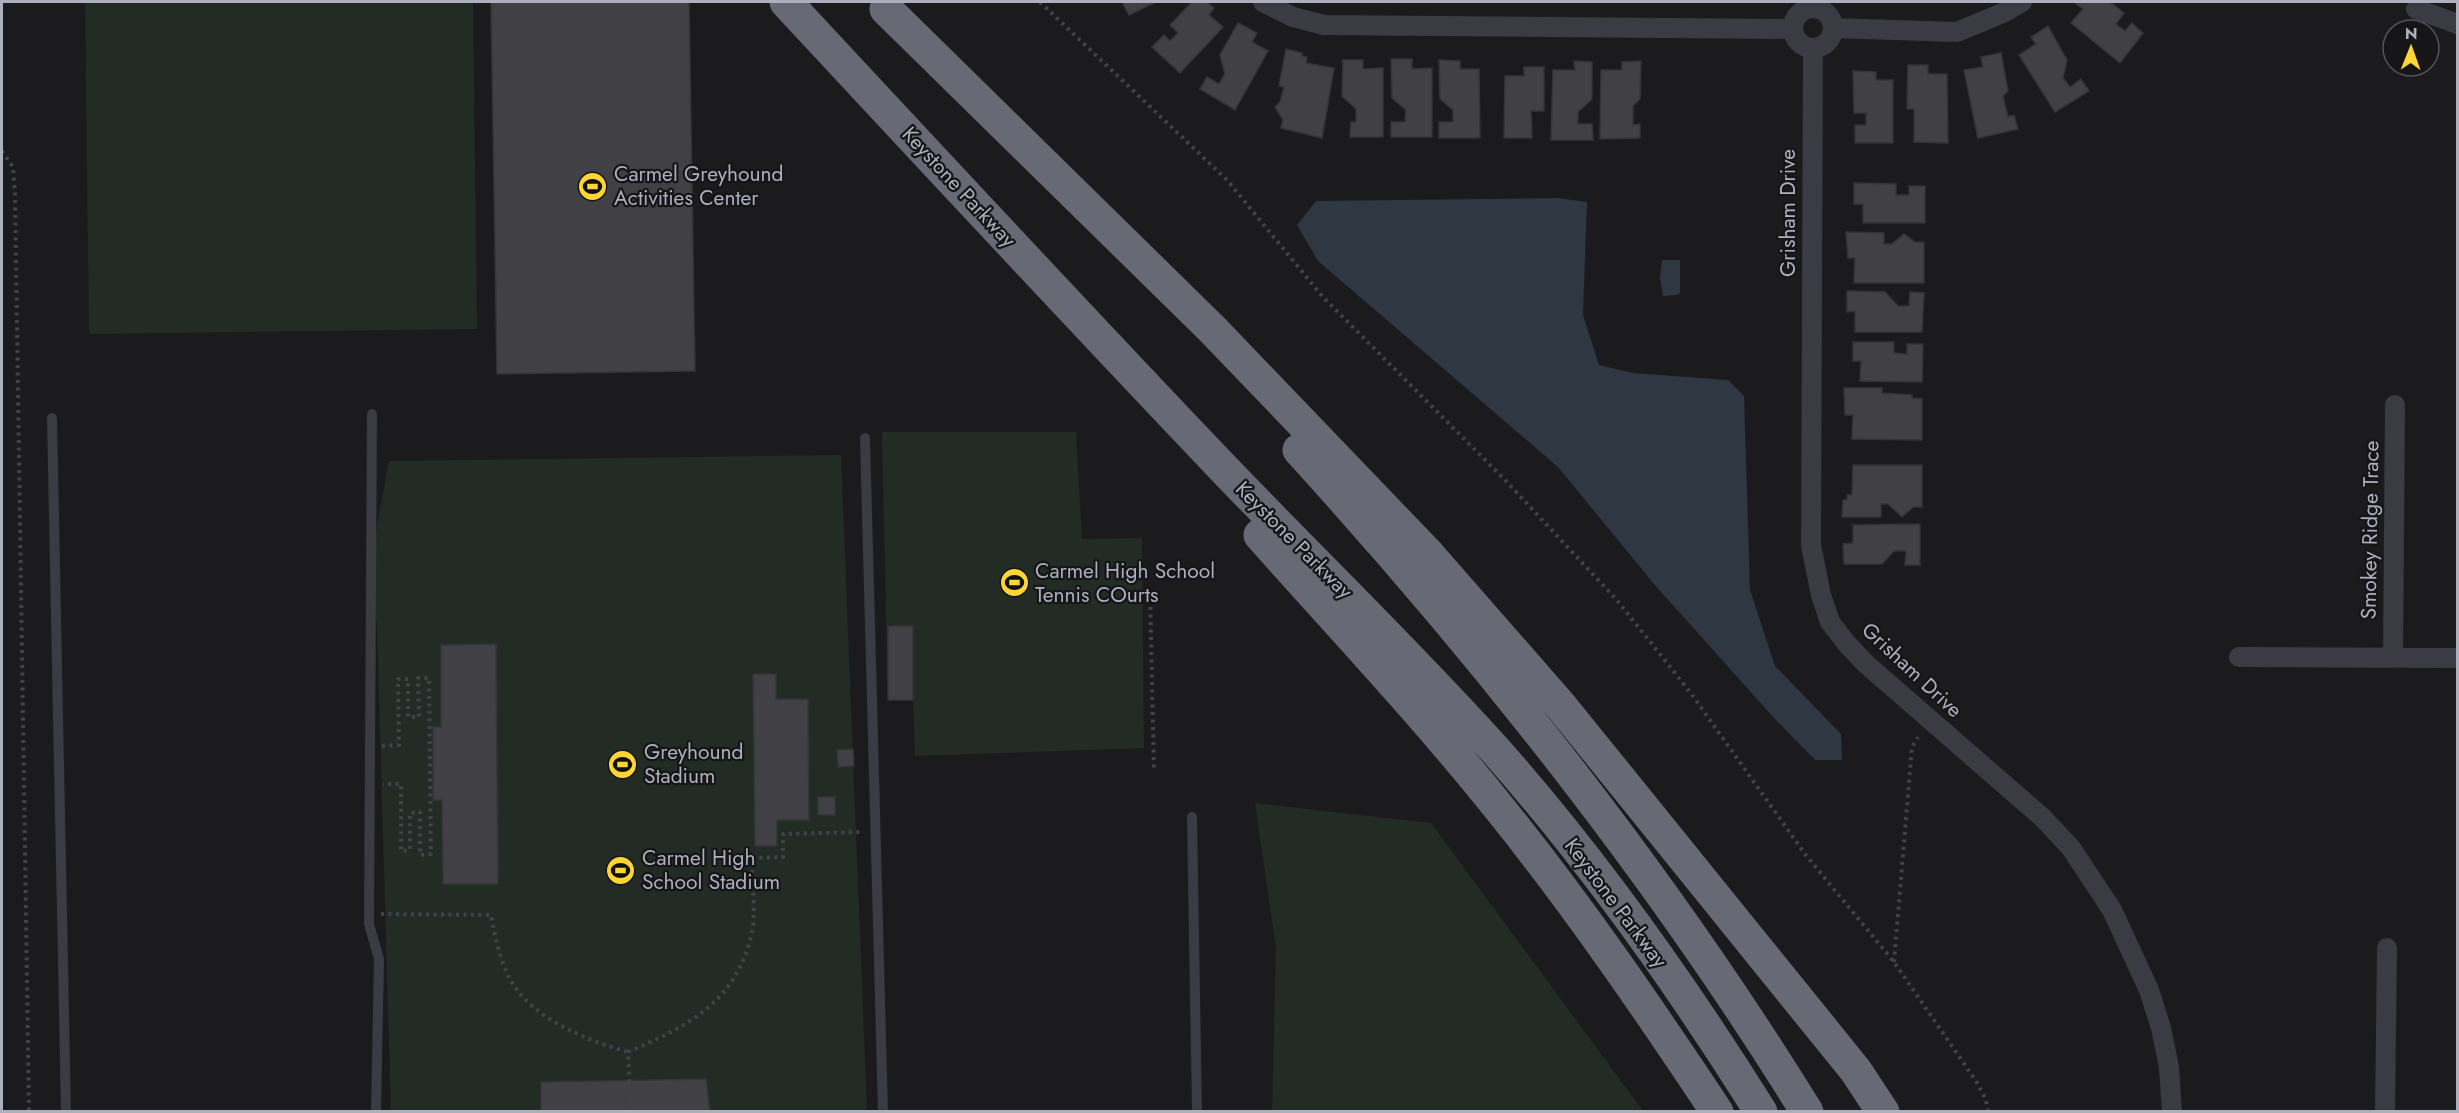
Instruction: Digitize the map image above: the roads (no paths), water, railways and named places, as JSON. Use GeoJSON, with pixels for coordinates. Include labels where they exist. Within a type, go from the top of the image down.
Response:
{"type":"FeatureCollection","features":[{"type":"Feature","properties":{"kind":"highway","name":"Keystone Parkway"},"geometry":{"type":"LineString","coordinates":[[786,2],[1227,472],[1440,690],[1520,779],[1639,932],[1761,1112]]}},
{"type":"Feature","properties":{"kind":"highway","name":"Keystone Parkway"},"geometry":{"type":"LineString","coordinates":[[883,5],[1230,375],[1323,478],[1467,645],[1527,718],[1686,928],[1766,1045],[1808,1112]]}},
{"type":"Feature","properties":{"kind":"highway"},"geometry":{"type":"LineString","coordinates":[[883,5],[1213,330],[1429,555],[1561,706],[1856,1071],[1883,1112]]}},
{"type":"Feature","properties":{"kind":"highway"},"geometry":{"type":"LineString","coordinates":[[1069,305],[1207,477],[1402,694],[1499,809],[1635,988],[1717,1112]]}},
{"type":"Feature","properties":{"kind":"street"},"geometry":{"type":"LineString","coordinates":[[1263,2],[1293,17],[1324,25],[1793,29]]}},
{"type":"Feature","properties":{"kind":"street"},"geometry":{"type":"LineString","coordinates":[[1833,28],[1957,32],[2005,12],[2022,2]]}},
{"type":"Feature","properties":{"kind":"street"},"geometry":{"type":"LineString","coordinates":[[1814,5],[1827,13],[1831,18],[1833,28],[1827,43],[1813,48],[1798,42],[1793,29],[1796,17],[1814,5]]}},
{"type":"Feature","properties":{"kind":"street"},"geometry":{"type":"LineString","coordinates":[[2416,9],[2457,24]]}},
{"type":"Feature","properties":{"kind":"street","name":"Grisham Drive"},"geometry":{"type":"LineString","coordinates":[[1813,48],[1811,545],[1821,595],[1830,622],[1866,664],[2043,818],[2071,849],[2091,877],[2112,910],[2149,990],[2161,1028],[2169,1067],[2172,1112]]}},
{"type":"Feature","properties":{"kind":"street","name":"Smokey Ridge Trace"},"geometry":{"type":"LineString","coordinates":[[2393,657],[2395,405]]}},
{"type":"Feature","properties":{"kind":"street"},"geometry":{"type":"LineString","coordinates":[[2239,657],[2457,658]]}},
{"type":"Feature","properties":{"kind":"street"},"geometry":{"type":"LineString","coordinates":[[2385,1112],[2387,948]]}},
{"type":"Feature","properties":{"kind":"lane"},"geometry":{"type":"LineString","coordinates":[[372,414],[369,924],[379,959],[376,1112]]}},
{"type":"Feature","properties":{"kind":"lane"},"geometry":{"type":"LineString","coordinates":[[52,418],[66,1112]]}},
{"type":"Feature","properties":{"kind":"lane"},"geometry":{"type":"LineString","coordinates":[[865,438],[883,1112]]}},
{"type":"Feature","properties":{"kind":"lane"},"geometry":{"type":"LineString","coordinates":[[1192,817],[1197,1112]]}},
{"type":"Feature","properties":{"kind":"water"},"geometry":{"type":"Polygon","coordinates":[[[1558,198],[1587,202],[1583,315],[1599,365],[1633,373],[1728,380],[1744,396],[1750,590],[1775,666],[1841,734],[1842,760],[1815,760],[1774,718],[1654,584],[1558,467],[1318,261],[1297,225],[1316,201],[1558,198]]]}},
{"type":"Feature","properties":{"kind":"water"},"geometry":{"type":"Polygon","coordinates":[[[1662,260],[1680,260],[1680,293],[1677,295],[1663,296],[1660,278],[1662,260]]]}},
{"type":"Feature","properties":{"kind":"place","name":"Carmel Greyhound Activities Center"},"geometry":{"type":"Point","coordinates":[593,186]}},
{"type":"Feature","properties":{"kind":"place","name":"Carmel High School Tennis COurts"},"geometry":{"type":"Point","coordinates":[1014,583]}},
{"type":"Feature","properties":{"kind":"place","name":"Greyhound Stadium"},"geometry":{"type":"Point","coordinates":[623,764]}},
{"type":"Feature","properties":{"kind":"place","name":"Carmel High School Stadium"},"geometry":{"type":"Point","coordinates":[621,870]}}]}
